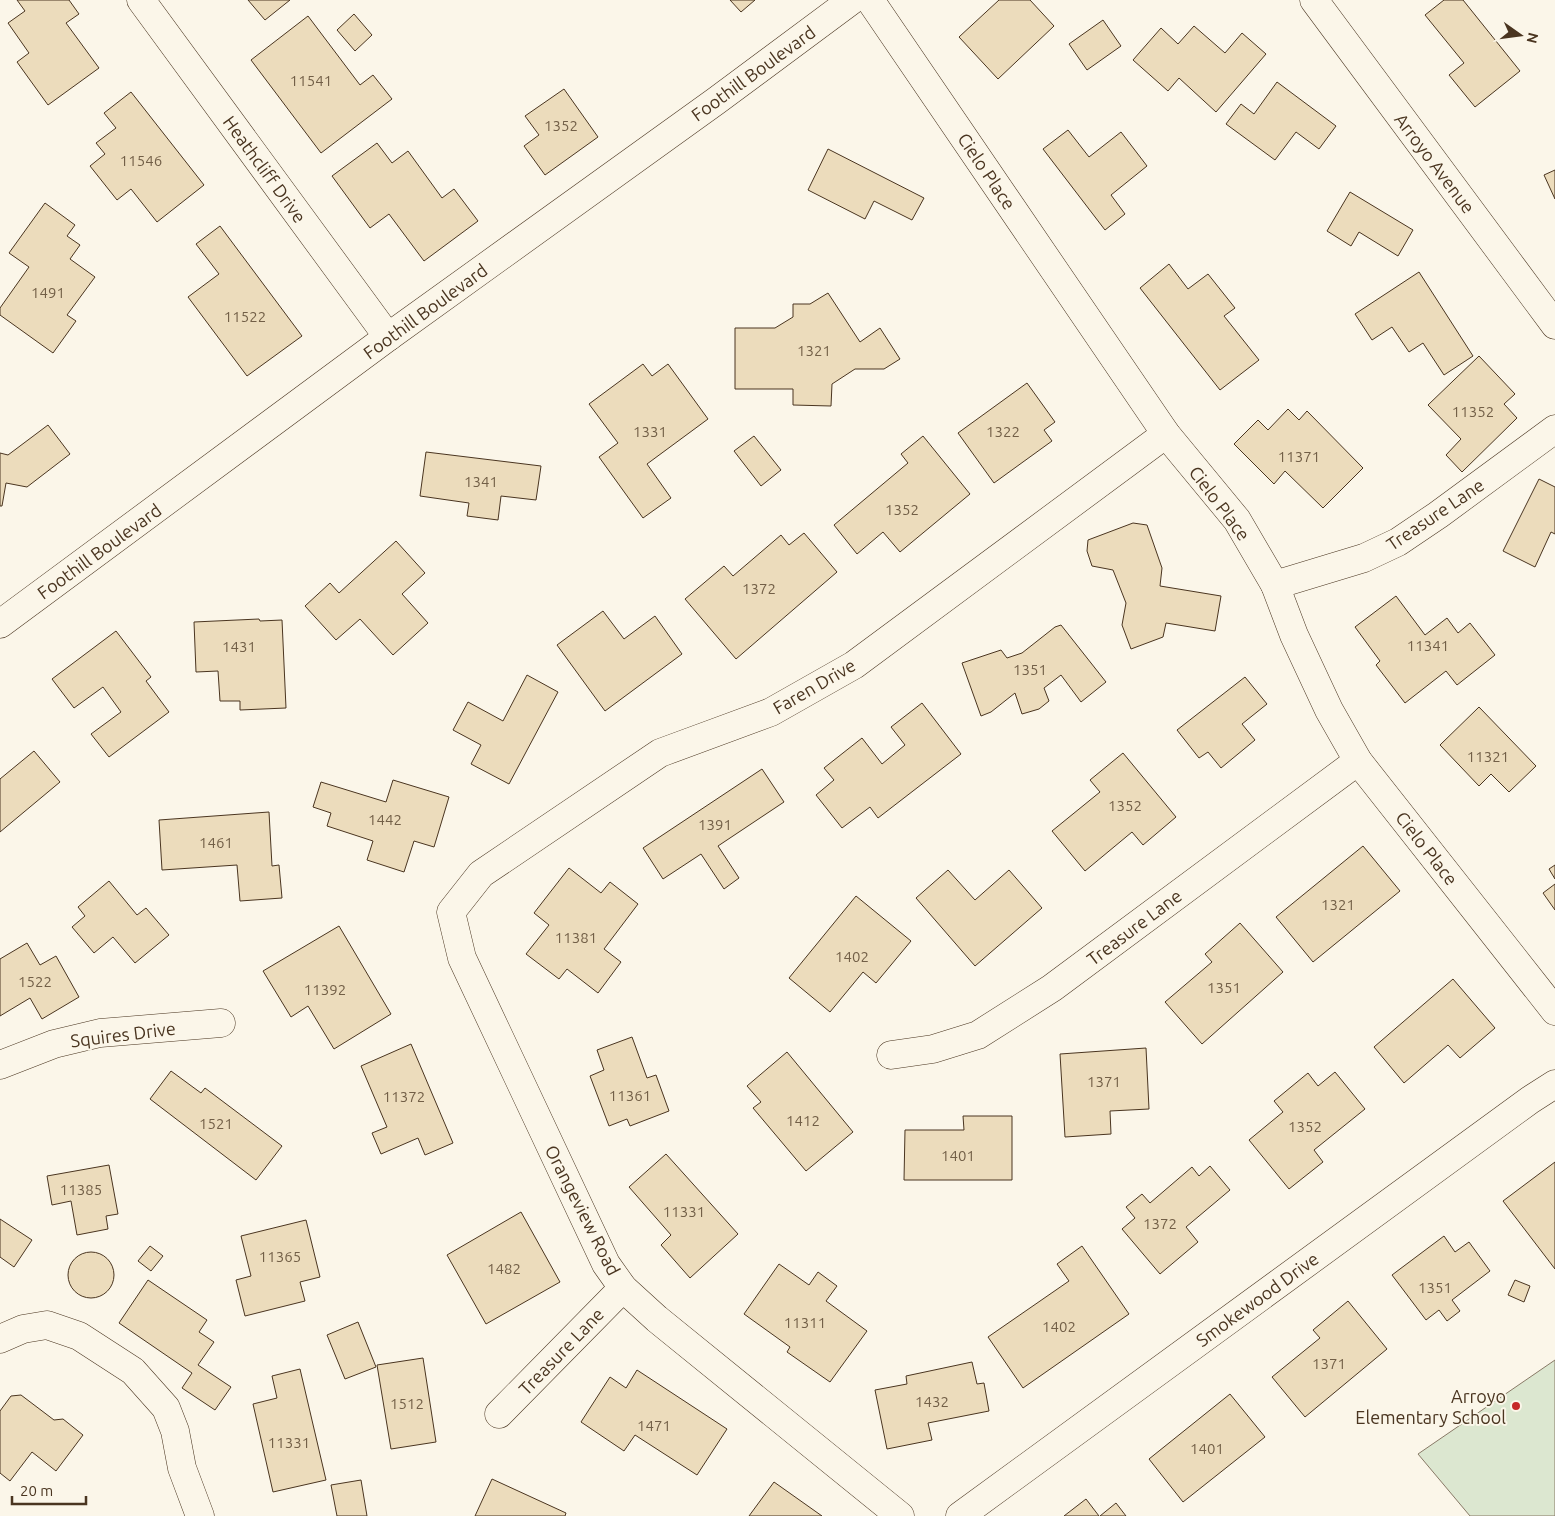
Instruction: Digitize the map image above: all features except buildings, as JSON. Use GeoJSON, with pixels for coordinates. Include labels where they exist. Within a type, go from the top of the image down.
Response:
{"type":"FeatureCollection","features":[{"type":"Feature","properties":{"kind":"street","name":"Heathcliff Drive"},"geometry":{"type":"LineString","coordinates":[[141,0],[388,338]]}},
{"type":"Feature","properties":{"kind":"street","name":"Foothill Boulevard"},"geometry":{"type":"LineString","coordinates":[[0,624],[852,0]]}},
{"type":"Feature","properties":{"kind":"street","name":"Cielo Place"},"geometry":{"type":"LineString","coordinates":[[870,0],[1166,434],[1237,520],[1275,585],[1294,635],[1329,710],[1358,760],[1555,1011]]}},
{"type":"Feature","properties":{"kind":"street","name":"Arroyo Avenue"},"geometry":{"type":"LineString","coordinates":[[1314,0],[1555,325]]}},
{"type":"Feature","properties":{"kind":"street","name":"Treasure Lane"},"geometry":{"type":"LineString","coordinates":[[1275,585],[1364,558],[1398,542],[1555,430]]}},
{"type":"Feature","properties":{"kind":"street","name":"Faren Drive"},"geometry":{"type":"LineString","coordinates":[[451,912],[481,874],[660,753],[771,712],[854,665],[1166,434]]}},
{"type":"Feature","properties":{"kind":"street","name":"Treasure Lane"},"geometry":{"type":"LineString","coordinates":[[892,1055],[934,1048],[978,1036],[1052,988],[1358,760]]}},
{"type":"Feature","properties":{"kind":"street","name":"Orangeview Road"},"geometry":{"type":"LineString","coordinates":[[451,912],[462,958],[606,1264],[623,1288],[657,1319],[900,1516]]}},
{"type":"Feature","properties":{"kind":"street","name":"Squires Drive"},"geometry":{"type":"LineString","coordinates":[[0,1065],[54,1044],[100,1033],[221,1023]]}},
{"type":"Feature","properties":{"kind":"street","name":"Smokewood Drive"},"geometry":{"type":"LineString","coordinates":[[960,1516],[1522,1106],[1555,1084]]}},
{"type":"Feature","properties":{"kind":"street","name":"Treasure Lane"},"geometry":{"type":"LineString","coordinates":[[499,1414],[623,1288]]}},
{"type":"Feature","properties":{"kind":"street"},"geometry":{"type":"LineString","coordinates":[[0,1340],[23,1329],[47,1325],[79,1336],[133,1371],[166,1408],[175,1431],[182,1468],[200,1516]]}},
{"type":"Feature","properties":{"kind":"green space","name":"Arroyo Elementary School"},"geometry":{"type":"Polygon","coordinates":[[[1555,1360],[1555,1516],[1470,1516],[1418,1454],[1555,1360]]]}},
{"type":"Feature","properties":{"kind":"place","name":"Arroyo Elementary School"},"geometry":{"type":"Point","coordinates":[1516,1406]}}]}
